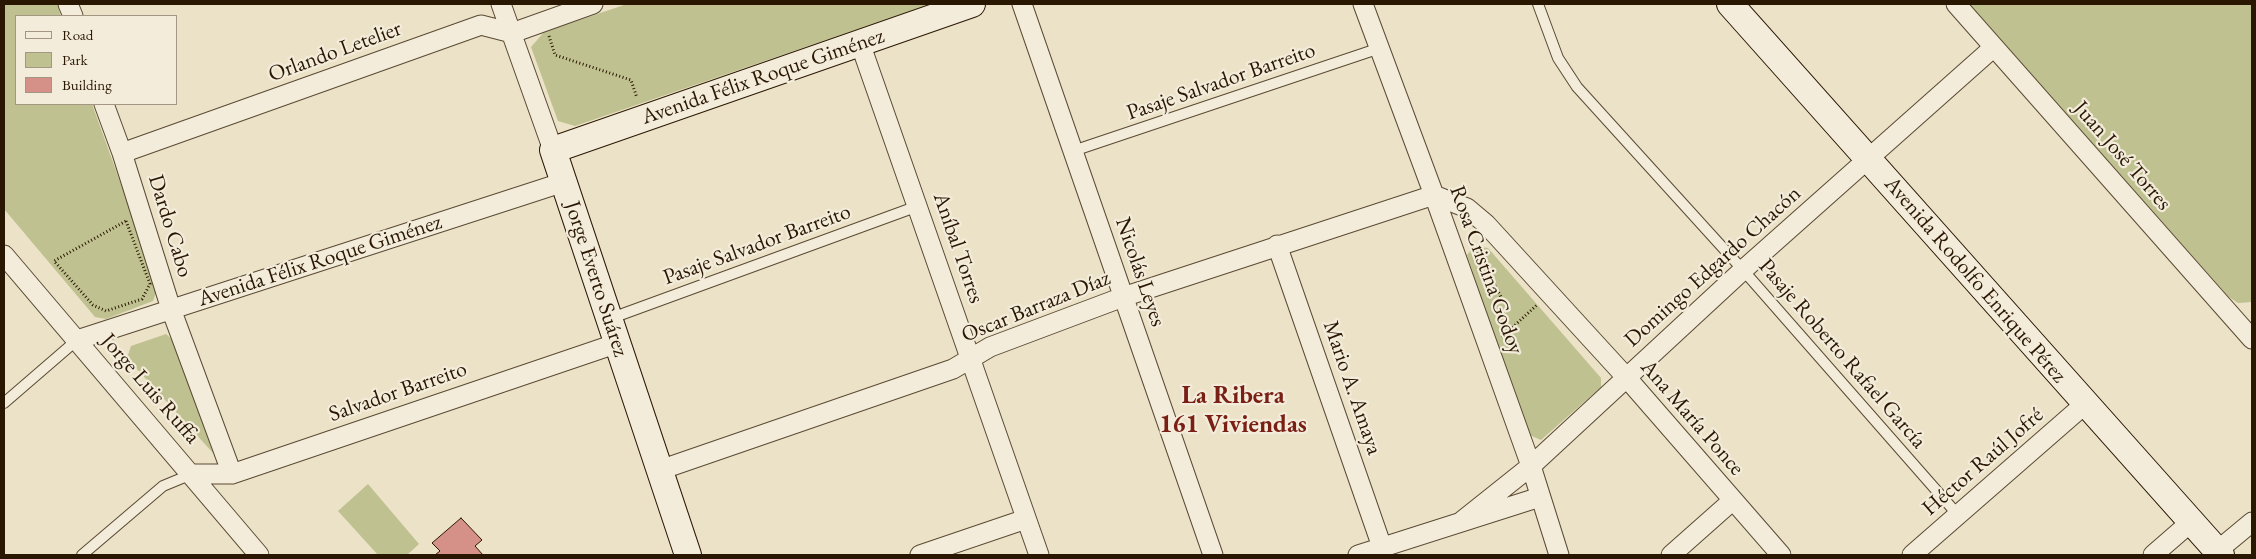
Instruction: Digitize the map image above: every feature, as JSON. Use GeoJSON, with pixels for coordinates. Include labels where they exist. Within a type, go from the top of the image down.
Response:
{"type":"FeatureCollection","features":[{"type":"Feature","properties":{"kind":"street","name":"Jorge Everto Suárez"},"geometry":{"type":"LineString","coordinates":[[502,4],[554,150],[688,555]]}},
{"type":"Feature","properties":{"kind":"street"},"geometry":{"type":"LineString","coordinates":[[512,33],[593,4]]}},
{"type":"Feature","properties":{"kind":"street","name":"Avenida Félix Roque Giménez"},"geometry":{"type":"LineString","coordinates":[[554,150],[972,4]]}},
{"type":"Feature","properties":{"kind":"street","name":"Nicolás Leyes"},"geometry":{"type":"LineString","coordinates":[[1022,4],[1213,555]]}},
{"type":"Feature","properties":{"kind":"street","name":"Rosa Cristina Godoy"},"geometry":{"type":"LineString","coordinates":[[1362,4],[1434,195],[1531,466],[1559,555]]}},
{"type":"Feature","properties":{"kind":"street","name":"Avenida Rodolfo Enrique Pérez"},"geometry":{"type":"LineString","coordinates":[[1730,4],[2219,553]]}},
{"type":"Feature","properties":{"kind":"street","name":"Juan José Torres"},"geometry":{"type":"LineString","coordinates":[[1956,4],[2230,317],[2252,339]]}},
{"type":"Feature","properties":{"kind":"street","name":"Orlando Letelier"},"geometry":{"type":"LineString","coordinates":[[122,154],[481,25],[512,33]]}},
{"type":"Feature","properties":{"kind":"street","name":"Aníbal Torres"},"geometry":{"type":"LineString","coordinates":[[860,43],[1039,555]]}},
{"type":"Feature","properties":{"kind":"street","name":"Domingo Edgardo Chacón"},"geometry":{"type":"LineString","coordinates":[[1462,521],[1531,466],[1743,270],[1994,46]]}},
{"type":"Feature","properties":{"kind":"street","name":"Dardo Cabo"},"geometry":{"type":"LineString","coordinates":[[104,105],[122,154],[171,309],[232,474]]}},
{"type":"Feature","properties":{"kind":"street","name":"Avenida Félix Roque Giménez"},"geometry":{"type":"LineString","coordinates":[[77,340],[564,182]]}},
{"type":"Feature","properties":{"kind":"street","name":"Oscar Barraza Díaz"},"geometry":{"type":"LineString","coordinates":[[660,470],[953,369],[990,347],[1123,297],[1434,195]]}},
{"type":"Feature","properties":{"kind":"street","name":"Ana María Ponce"},"geometry":{"type":"LineString","coordinates":[[1434,195],[1467,208],[1486,224],[1626,377],[1781,555]]}},
{"type":"Feature","properties":{"kind":"street","name":"Mario A. Amaya"},"geometry":{"type":"LineString","coordinates":[[1277,245],[1382,547]]}},
{"type":"Feature","properties":{"kind":"street","name":"Jorge Luis Ruffa"},"geometry":{"type":"LineString","coordinates":[[4,255],[259,555]]}},
{"type":"Feature","properties":{"kind":"street"},"geometry":{"type":"LineString","coordinates":[[2230,317],[2252,317]]}},
{"type":"Feature","properties":{"kind":"street","name":"Salvador Barreito"},"geometry":{"type":"LineString","coordinates":[[192,474],[232,474],[614,331]]}},
{"type":"Feature","properties":{"kind":"street","name":"Héctor Raúl Jofré"},"geometry":{"type":"LineString","coordinates":[[1912,555],[2085,404]]}},
{"type":"Feature","properties":{"kind":"street","name":"Domingo Edgardo Chacón"},"geometry":{"type":"LineString","coordinates":[[1358,555],[1540,497]]}},
{"type":"Feature","properties":{"kind":"street"},"geometry":{"type":"LineString","coordinates":[[1671,555],[1732,501]]}},
{"type":"Feature","properties":{"kind":"street"},"geometry":{"type":"LineString","coordinates":[[920,555],[1026,519]]}},
{"type":"Feature","properties":{"kind":"street"},"geometry":{"type":"LineString","coordinates":[[2153,555],[2191,522]]}},
{"type":"Feature","properties":{"kind":"street"},"geometry":{"type":"LineString","coordinates":[[2219,553],[2252,522]]}},
{"type":"Feature","properties":{"kind":"lane","name":"Pasaje Roberto Rafael García"},"geometry":{"type":"LineString","coordinates":[[1538,4],[1566,73],[1743,270],[1958,515]]}},
{"type":"Feature","properties":{"kind":"lane","name":"Pasaje Salvador Barreito"},"geometry":{"type":"LineString","coordinates":[[1073,151],[1380,48]]}},
{"type":"Feature","properties":{"kind":"lane","name":"Pasaje Salvador Barreito"},"geometry":{"type":"LineString","coordinates":[[614,331],[918,206]]}},
{"type":"Feature","properties":{"kind":"lane"},"geometry":{"type":"LineString","coordinates":[[4,403],[77,340]]}},
{"type":"Feature","properties":{"kind":"lane"},"geometry":{"type":"LineString","coordinates":[[82,555],[163,486],[192,474]]}},
{"type":"Feature","properties":{"kind":"path"},"geometry":{"type":"LineString","coordinates":[[548,31],[555,55],[631,80],[639,103]]}},
{"type":"Feature","properties":{"kind":"path"},"geometry":{"type":"LineString","coordinates":[[126,222],[150,284],[142,299],[106,311],[93,305],[54,261],[126,222]]}},
{"type":"Feature","properties":{"kind":"path"},"geometry":{"type":"LineString","coordinates":[[1474,246],[1501,297]]}},
{"type":"Feature","properties":{"kind":"path"},"geometry":{"type":"LineString","coordinates":[[1497,341],[1538,304]]}},
{"type":"Feature","properties":{"kind":"green space"},"geometry":{"type":"Polygon","coordinates":[[[4,4],[57,4],[61,15],[15,15],[15,105],[92,105],[158,287],[153,301],[106,319],[95,317],[4,209],[4,4]]]}},
{"type":"Feature","properties":{"kind":"green space"},"geometry":{"type":"Polygon","coordinates":[[[627,4],[931,4],[575,126],[558,121],[531,47],[544,32],[627,4]]]}},
{"type":"Feature","properties":{"kind":"green space"},"geometry":{"type":"Polygon","coordinates":[[[1969,4],[2252,4],[2252,302],[2238,303],[2229,297],[1969,4]]]}},
{"type":"Feature","properties":{"kind":"green space"},"geometry":{"type":"Polygon","coordinates":[[[1474,246],[1488,248],[1601,378],[1601,387],[1541,440],[1527,434],[1467,255],[1474,246]]]}},
{"type":"Feature","properties":{"kind":"green space"},"geometry":{"type":"Polygon","coordinates":[[[166,334],[176,343],[213,453],[127,358],[131,346],[166,334]]]}},
{"type":"Feature","properties":{"kind":"green space"},"geometry":{"type":"Polygon","coordinates":[[[368,484],[419,544],[407,555],[378,555],[338,511],[368,484]]]}},
{"type":"Feature","properties":{"kind":"building"},"geometry":{"type":"Polygon","coordinates":[[[461,518],[482,540],[475,546],[483,555],[435,555],[440,551],[432,543],[461,518]]]}},
{"type":"Feature","properties":{"kind":"district","name":"La Ribera 161 Viviendas"},"geometry":{"type":"Point","coordinates":[1233,410]}}]}
